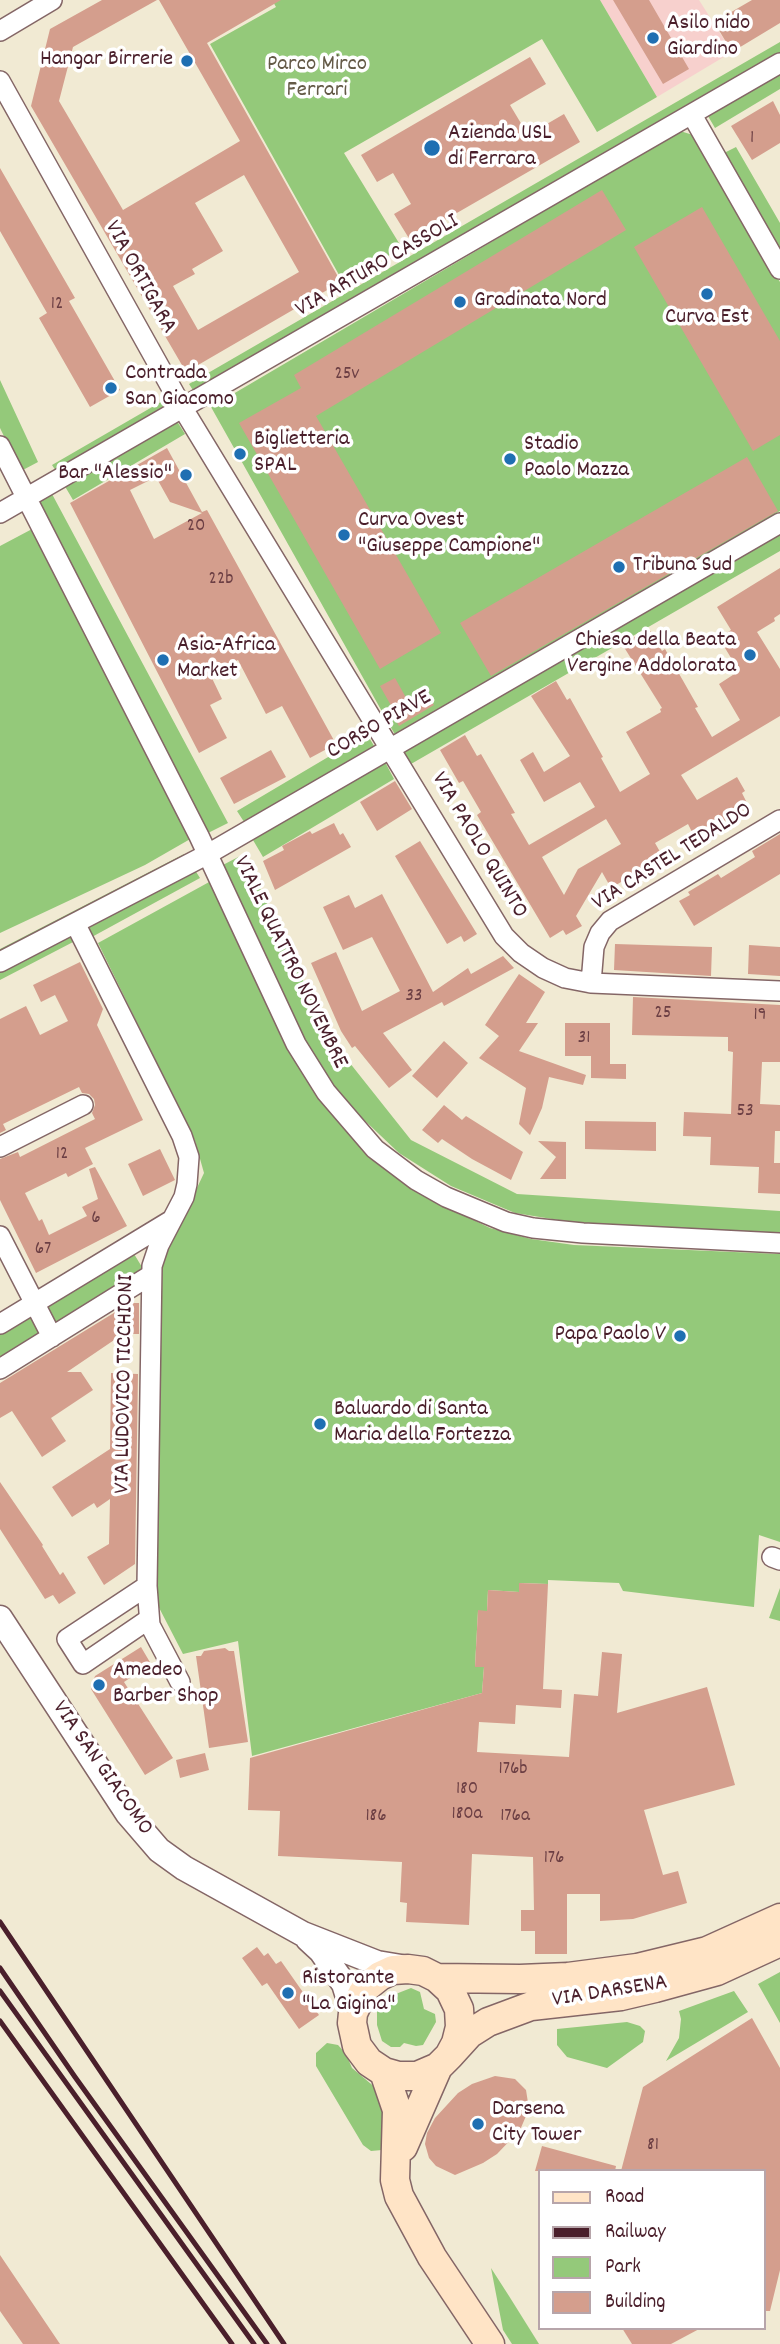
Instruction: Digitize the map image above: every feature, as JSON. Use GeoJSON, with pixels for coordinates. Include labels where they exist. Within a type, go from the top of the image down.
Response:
{"type":"FeatureCollection","features":[{"type":"Feature","properties":{"kind":"main road","name":"VIA DARSENA"},"geometry":{"type":"LineString","coordinates":[[408,1969],[423,1971],[437,1978],[502,1979],[568,1977],[637,1968],[707,1951],[780,1918]]}},
{"type":"Feature","properties":{"kind":"main road","name":"VIA DARSENA"},"geometry":{"type":"LineString","coordinates":[[443,2061],[469,2034],[488,2022],[531,2006],[621,1996],[655,1988],[717,1971],[780,1942]]}},
{"type":"Feature","properties":{"kind":"main road"},"geometry":{"type":"LineString","coordinates":[[408,1969],[393,1970],[380,1976],[359,1996],[352,2023],[358,2046],[369,2062],[384,2072],[398,2076],[418,2076],[443,2061]]}},
{"type":"Feature","properties":{"kind":"main road"},"geometry":{"type":"LineString","coordinates":[[396,2170],[414,2119],[443,2061],[456,2043],[460,2028],[459,2009],[450,1990],[437,1978]]}},
{"type":"Feature","properties":{"kind":"main road"},"geometry":{"type":"LineString","coordinates":[[384,2072],[397,2110],[396,2188],[402,2205],[432,2257],[490,2344]]}},
{"type":"Feature","properties":{"kind":"street"},"geometry":{"type":"LineString","coordinates":[[0,31],[52,0]]}},
{"type":"Feature","properties":{"kind":"street","name":"VIA ARTURO CASSOLI"},"geometry":{"type":"LineString","coordinates":[[0,513],[780,63]]}},
{"type":"Feature","properties":{"kind":"street","name":"VIA ORTIGARA"},"geometry":{"type":"LineString","coordinates":[[0,81],[181,407],[391,749]]}},
{"type":"Feature","properties":{"kind":"street"},"geometry":{"type":"LineString","coordinates":[[684,120],[780,269]]}},
{"type":"Feature","properties":{"kind":"street","name":"VIALE QUATTRO NOVEMBRE"},"geometry":{"type":"LineString","coordinates":[[0,446],[208,854],[296,1044],[317,1079],[376,1149],[416,1180],[474,1210],[506,1222],[533,1228],[583,1233],[780,1243]]}},
{"type":"Feature","properties":{"kind":"street","name":"CORSO PIAVE"},"geometry":{"type":"LineString","coordinates":[[0,962],[208,854],[780,523]]}},
{"type":"Feature","properties":{"kind":"street","name":"VIA PAOLO QUINTO"},"geometry":{"type":"LineString","coordinates":[[391,749],[504,936],[521,953],[543,968],[565,978],[591,983],[780,991]]}},
{"type":"Feature","properties":{"kind":"street","name":"VIA CASTEL TEDALDO"},"geometry":{"type":"LineString","coordinates":[[591,983],[594,947],[600,933],[610,921],[780,820]]}},
{"type":"Feature","properties":{"kind":"street","name":"VIA LUDOVICO TICCHIONI"},"geometry":{"type":"LineString","coordinates":[[75,923],[186,1146],[189,1157],[184,1196],[155,1256],[151,1275],[147,1586],[149,1619],[154,1635],[180,1682]]}},
{"type":"Feature","properties":{"kind":"street"},"geometry":{"type":"LineString","coordinates":[[0,1147],[83,1105]]}},
{"type":"Feature","properties":{"kind":"street"},"geometry":{"type":"LineString","coordinates":[[0,1324],[170,1221]]}},
{"type":"Feature","properties":{"kind":"street"},"geometry":{"type":"LineString","coordinates":[[0,1236],[52,1337]]}},
{"type":"Feature","properties":{"kind":"street"},"geometry":{"type":"LineString","coordinates":[[0,1369],[151,1275]]}},
{"type":"Feature","properties":{"kind":"street"},"geometry":{"type":"LineString","coordinates":[[147,1586],[67,1639],[83,1664],[149,1619]]}},
{"type":"Feature","properties":{"kind":"street","name":"VIA SAN GIACOMO"},"geometry":{"type":"LineString","coordinates":[[0,1618],[120,1803],[159,1850],[184,1868],[303,1934],[377,1963],[408,1969]]}},
{"type":"Feature","properties":{"kind":"street","name":"VIA SAN GIACOMO"},"geometry":{"type":"LineString","coordinates":[[303,1934],[321,1951],[344,1984],[353,2013]]}},
{"type":"Feature","properties":{"kind":"shaded area"},"geometry":{"type":"Polygon","coordinates":[[[600,0],[699,0],[732,52],[657,97],[600,0]]]}},
{"type":"Feature","properties":{"kind":"green space","name":"Parco Mirco Ferrari"},"geometry":{"type":"Polygon","coordinates":[[[272,0],[600,0],[657,97],[597,132],[542,39],[344,153],[402,248],[343,282],[210,44],[276,7],[272,0]]]}},
{"type":"Feature","properties":{"kind":"green space"},"geometry":{"type":"Polygon","coordinates":[[[780,42],[780,59],[196,395],[189,384],[780,42]]]}},
{"type":"Feature","properties":{"kind":"green space"},"geometry":{"type":"Polygon","coordinates":[[[780,67],[780,89],[715,128],[705,111],[780,67]]]}},
{"type":"Feature","properties":{"kind":"green space","name":"Stadio Paolo Mazza"},"geometry":{"type":"Polygon","coordinates":[[[680,131],[693,135],[780,282],[780,511],[398,740],[211,407],[680,131]]]}},
{"type":"Feature","properties":{"kind":"green space"},"geometry":{"type":"Polygon","coordinates":[[[736,147],[780,223],[780,255],[722,154],[736,147]]]}},
{"type":"Feature","properties":{"kind":"green space"},"geometry":{"type":"Polygon","coordinates":[[[0,380],[38,462],[21,471],[0,428],[0,380]]]}},
{"type":"Feature","properties":{"kind":"green space"},"geometry":{"type":"Polygon","coordinates":[[[166,399],[171,409],[58,474],[52,465],[166,399]]]}},
{"type":"Feature","properties":{"kind":"green space"},"geometry":{"type":"Polygon","coordinates":[[[175,418],[185,434],[73,500],[63,483],[175,418]]]}},
{"type":"Feature","properties":{"kind":"green space"},"geometry":{"type":"Polygon","coordinates":[[[52,494],[228,823],[208,833],[35,505],[52,494]]]}},
{"type":"Feature","properties":{"kind":"green space"},"geometry":{"type":"Polygon","coordinates":[[[34,528],[192,838],[145,865],[0,933],[0,546],[34,528]]]}},
{"type":"Feature","properties":{"kind":"green space"},"geometry":{"type":"Polygon","coordinates":[[[780,529],[780,551],[411,764],[403,750],[780,529]]]}},
{"type":"Feature","properties":{"kind":"green space"},"geometry":{"type":"Polygon","coordinates":[[[367,734],[377,751],[248,828],[237,811],[367,734]]]}},
{"type":"Feature","properties":{"kind":"green space"},"geometry":{"type":"Polygon","coordinates":[[[385,762],[394,779],[263,857],[253,840],[385,762]]]}},
{"type":"Feature","properties":{"kind":"green space"},"geometry":{"type":"Polygon","coordinates":[[[184,854],[188,860],[0,957],[0,949],[184,854]]]}},
{"type":"Feature","properties":{"kind":"green space"},"geometry":{"type":"Polygon","coordinates":[[[244,854],[330,1038],[411,1140],[517,1194],[780,1211],[780,1235],[583,1224],[515,1213],[451,1186],[399,1153],[342,1099],[302,1041],[219,867],[244,854]]]}},
{"type":"Feature","properties":{"kind":"green space"},"geometry":{"type":"Polygon","coordinates":[[[193,867],[200,878],[90,938],[84,926],[193,867]]]}},
{"type":"Feature","properties":{"kind":"green space"},"geometry":{"type":"Polygon","coordinates":[[[211,881],[316,1092],[447,1207],[490,1228],[531,1239],[574,1245],[780,1254],[780,1542],[759,1535],[754,1607],[623,1591],[619,1583],[548,1580],[548,1584],[520,1583],[519,1592],[488,1590],[487,1611],[478,1611],[475,1666],[484,1667],[482,1693],[252,1756],[238,1641],[183,1654],[153,1596],[158,1271],[204,1173],[195,1141],[98,943],[211,881]]]}},
{"type":"Feature","properties":{"kind":"green space"},"geometry":{"type":"Polygon","coordinates":[[[71,934],[75,941],[0,980],[0,971],[71,934]]]}},
{"type":"Feature","properties":{"kind":"green space"},"geometry":{"type":"Polygon","coordinates":[[[131,1249],[145,1272],[56,1327],[42,1304],[131,1249]]]}},
{"type":"Feature","properties":{"kind":"green space"},"geometry":{"type":"Polygon","coordinates":[[[28,1313],[43,1337],[0,1363],[0,1330],[28,1313]]]}},
{"type":"Feature","properties":{"kind":"green space"},"geometry":{"type":"Polygon","coordinates":[[[780,1588],[780,1621],[769,1618],[780,1588]]]}},
{"type":"Feature","properties":{"kind":"green space"},"geometry":{"type":"Polygon","coordinates":[[[780,1972],[780,2023],[758,1984],[780,1972]]]}},
{"type":"Feature","properties":{"kind":"green space"},"geometry":{"type":"Polygon","coordinates":[[[411,1988],[420,1992],[424,2009],[435,2014],[436,2022],[423,2045],[404,2043],[400,2047],[391,2047],[382,2041],[377,2025],[377,2005],[383,1999],[411,1988]]]}},
{"type":"Feature","properties":{"kind":"green space"},"geometry":{"type":"Polygon","coordinates":[[[734,1991],[748,2012],[666,2061],[679,2038],[679,2011],[734,1991]]]}},
{"type":"Feature","properties":{"kind":"green space"},"geometry":{"type":"Polygon","coordinates":[[[627,2022],[640,2026],[645,2031],[643,2042],[607,2068],[567,2057],[557,2045],[557,2029],[627,2022]]]}},
{"type":"Feature","properties":{"kind":"green space"},"geometry":{"type":"Polygon","coordinates":[[[327,2043],[338,2045],[346,2054],[352,2068],[377,2089],[386,2110],[382,2150],[371,2151],[363,2145],[316,2066],[316,2053],[327,2043]]]}},
{"type":"Feature","properties":{"kind":"green space"},"geometry":{"type":"Polygon","coordinates":[[[491,2268],[539,2344],[512,2344],[503,2330],[491,2268]]]}},
{"type":"Feature","properties":{"kind":"building"},"geometry":{"type":"Polygon","coordinates":[[[102,0],[157,0],[73,47],[59,101],[123,210],[240,141],[159,0],[281,0],[207,43],[341,282],[186,372],[31,106],[50,29],[102,0]],[[244,175],[195,203],[223,251],[192,269],[195,274],[173,286],[198,330],[299,272],[244,175]]]}},
{"type":"Feature","properties":{"kind":"building","name":"Asilo nido Giardino"},"geometry":{"type":"Polygon","coordinates":[[[613,0],[649,0],[689,69],[663,84],[613,0]]]}},
{"type":"Feature","properties":{"kind":"building"},"geometry":{"type":"Polygon","coordinates":[[[752,0],[780,0],[780,23],[732,52],[714,22],[752,0]]]}},
{"type":"Feature","properties":{"kind":"building","name":"Azienda USL di Ferrara"},"geometry":{"type":"Polygon","coordinates":[[[530,57],[546,84],[510,105],[528,135],[564,114],[580,142],[410,240],[394,214],[411,204],[393,173],[377,182],[361,155],[530,57]]]}},
{"type":"Feature","properties":{"kind":"building"},"geometry":{"type":"Polygon","coordinates":[[[773,101],[780,115],[780,143],[752,160],[731,126],[773,101]]]}},
{"type":"Feature","properties":{"kind":"building"},"geometry":{"type":"Polygon","coordinates":[[[0,168],[75,298],[69,301],[120,390],[90,407],[39,318],[47,313],[0,231],[0,168]]]}},
{"type":"Feature","properties":{"kind":"building"},"geometry":{"type":"Polygon","coordinates":[[[602,190],[626,230],[316,416],[441,633],[380,669],[239,423],[301,388],[294,375],[602,190]]]}},
{"type":"Feature","properties":{"kind":"building","name":"Curva Est"},"geometry":{"type":"Polygon","coordinates":[[[702,207],[780,341],[780,435],[753,451],[634,247],[702,207]]]}},
{"type":"Feature","properties":{"kind":"building"},"geometry":{"type":"Polygon","coordinates":[[[167,448],[202,512],[207,510],[336,744],[310,758],[282,706],[266,714],[238,660],[210,674],[222,699],[210,705],[227,738],[199,753],[70,503],[167,448]],[[156,477],[130,490],[154,539],[202,513],[170,502],[156,477]]]}},
{"type":"Feature","properties":{"kind":"building","name":"Tribuna Sud"},"geometry":{"type":"Polygon","coordinates":[[[747,457],[778,511],[491,676],[460,623],[747,457]]]}},
{"type":"Feature","properties":{"kind":"building"},"geometry":{"type":"Polygon","coordinates":[[[780,568],[780,614],[774,618],[775,621],[757,632],[780,669],[780,716],[681,775],[697,800],[737,777],[745,791],[742,793],[749,807],[695,838],[688,824],[655,843],[663,857],[611,888],[602,872],[576,916],[582,926],[566,935],[563,930],[550,938],[477,815],[481,812],[463,781],[459,783],[440,750],[465,735],[477,756],[481,754],[515,813],[511,814],[529,845],[595,807],[580,782],[544,802],[520,760],[533,752],[544,772],[570,756],[531,696],[556,681],[567,700],[570,698],[620,792],[650,774],[626,732],[661,712],[662,708],[622,644],[649,629],[662,651],[665,649],[712,737],[740,720],[719,684],[739,671],[725,648],[730,644],[724,635],[731,630],[717,607],[780,568]],[[606,819],[542,857],[564,895],[578,869],[621,844],[606,819]]]}},
{"type":"Feature","properties":{"kind":"building"},"geometry":{"type":"Polygon","coordinates":[[[395,678],[409,703],[426,693],[434,705],[399,726],[380,686],[395,678]]]}},
{"type":"Feature","properties":{"kind":"building"},"geometry":{"type":"Polygon","coordinates":[[[271,750],[286,777],[234,804],[220,778],[271,750]]]}},
{"type":"Feature","properties":{"kind":"building"},"geometry":{"type":"Polygon","coordinates":[[[395,781],[412,809],[377,831],[360,802],[395,781]]]}},
{"type":"Feature","properties":{"kind":"building"},"geometry":{"type":"Polygon","coordinates":[[[334,823],[351,847],[275,890],[263,861],[284,850],[282,846],[310,831],[312,834],[334,823]]]}},
{"type":"Feature","properties":{"kind":"building"},"geometry":{"type":"Polygon","coordinates":[[[780,834],[780,874],[694,926],[679,901],[690,895],[688,892],[718,874],[721,878],[755,857],[752,851],[780,834]]]}},
{"type":"Feature","properties":{"kind":"building"},"geometry":{"type":"Polygon","coordinates":[[[420,841],[477,934],[464,942],[461,936],[447,944],[395,856],[420,841]]]}},
{"type":"Feature","properties":{"kind":"building"},"geometry":{"type":"Polygon","coordinates":[[[382,894],[433,992],[468,968],[471,974],[503,956],[514,968],[444,1006],[442,1002],[383,1033],[412,1070],[389,1088],[355,1046],[352,1048],[341,1031],[311,963],[336,952],[362,1011],[400,991],[372,937],[343,950],[323,907],[349,895],[355,908],[382,894]]]}},
{"type":"Feature","properties":{"kind":"building"},"geometry":{"type":"Polygon","coordinates":[[[615,944],[712,947],[711,976],[614,970],[615,944]]]}},
{"type":"Feature","properties":{"kind":"building"},"geometry":{"type":"Polygon","coordinates":[[[749,945],[780,947],[780,976],[748,974],[749,945]]]}},
{"type":"Feature","properties":{"kind":"building"},"geometry":{"type":"Polygon","coordinates":[[[80,962],[103,1009],[97,1025],[143,1120],[85,1148],[93,1164],[68,1177],[66,1173],[25,1193],[49,1235],[87,1216],[82,1207],[98,1199],[89,1169],[95,1167],[127,1226],[36,1273],[0,1200],[0,1159],[18,1152],[20,1157],[95,1119],[92,1113],[95,1105],[94,1099],[89,1094],[82,1093],[79,1087],[3,1124],[6,1130],[0,1133],[0,1019],[26,1006],[40,1035],[68,1021],[55,995],[41,1002],[33,985],[80,962]]]}},
{"type":"Feature","properties":{"kind":"building"},"geometry":{"type":"Polygon","coordinates":[[[519,974],[545,992],[526,1023],[538,1023],[519,1051],[586,1075],[583,1085],[549,1077],[542,1108],[530,1135],[519,1124],[526,1088],[479,1058],[499,1036],[485,1025],[519,974]]]}},
{"type":"Feature","properties":{"kind":"building"},"geometry":{"type":"Polygon","coordinates":[[[633,997],[780,1005],[780,1062],[762,1062],[760,1104],[780,1105],[780,1131],[775,1131],[774,1163],[780,1163],[780,1194],[758,1193],[759,1167],[710,1165],[711,1137],[683,1136],[684,1112],[731,1114],[733,1052],[728,1051],[728,1037],[632,1035],[633,997]]]}},
{"type":"Feature","properties":{"kind":"building"},"geometry":{"type":"Polygon","coordinates":[[[565,1023],[610,1023],[610,1064],[626,1064],[626,1079],[591,1078],[591,1056],[565,1056],[565,1023]]]}},
{"type":"Feature","properties":{"kind":"building"},"geometry":{"type":"Polygon","coordinates":[[[444,1041],[468,1063],[437,1098],[412,1076],[444,1041]]]}},
{"type":"Feature","properties":{"kind":"building"},"geometry":{"type":"Polygon","coordinates":[[[444,1105],[462,1120],[466,1116],[523,1152],[511,1180],[442,1139],[438,1143],[422,1130],[444,1105]]]}},
{"type":"Feature","properties":{"kind":"building"},"geometry":{"type":"Polygon","coordinates":[[[585,1121],[656,1122],[656,1151],[585,1149],[585,1121]]]}},
{"type":"Feature","properties":{"kind":"building"},"geometry":{"type":"Polygon","coordinates":[[[538,1141],[566,1142],[566,1179],[540,1179],[556,1157],[538,1141]]]}},
{"type":"Feature","properties":{"kind":"building"},"geometry":{"type":"Polygon","coordinates":[[[160,1149],[175,1180],[143,1196],[128,1164],[160,1149]]]}},
{"type":"Feature","properties":{"kind":"building"},"geometry":{"type":"Polygon","coordinates":[[[130,1303],[139,1303],[139,1334],[123,1334],[67,1372],[81,1372],[93,1390],[51,1418],[66,1441],[42,1457],[12,1411],[0,1418],[0,1383],[130,1303]]]}},
{"type":"Feature","properties":{"kind":"building"},"geometry":{"type":"Polygon","coordinates":[[[111,1373],[138,1374],[135,1564],[104,1585],[87,1557],[109,1544],[110,1499],[97,1508],[94,1503],[72,1517],[52,1487],[110,1449],[111,1373]]]}},
{"type":"Feature","properties":{"kind":"building"},"geometry":{"type":"Polygon","coordinates":[[[0,1482],[60,1575],[63,1572],[76,1593],[59,1604],[53,1595],[45,1599],[0,1529],[0,1482]]]}},
{"type":"Feature","properties":{"kind":"building"},"geometry":{"type":"Polygon","coordinates":[[[519,1583],[548,1584],[543,1689],[562,1690],[561,1708],[516,1705],[515,1724],[479,1722],[477,1752],[569,1757],[574,1694],[598,1696],[602,1652],[622,1654],[617,1713],[707,1687],[735,1785],[644,1810],[663,1875],[678,1871],[687,1903],[633,1919],[600,1921],[600,1894],[567,1894],[567,1954],[535,1954],[535,1931],[521,1931],[521,1910],[534,1910],[533,1857],[472,1854],[469,1925],[406,1922],[407,1903],[400,1902],[402,1862],[278,1856],[280,1811],[248,1810],[250,1758],[482,1693],[484,1667],[475,1667],[478,1610],[487,1611],[488,1590],[519,1592],[519,1583]]]}},
{"type":"Feature","properties":{"kind":"building"},"geometry":{"type":"Polygon","coordinates":[[[141,1647],[151,1664],[124,1682],[173,1758],[145,1775],[91,1689],[95,1676],[141,1647]]]}},
{"type":"Feature","properties":{"kind":"building"},"geometry":{"type":"Polygon","coordinates":[[[225,1648],[234,1651],[248,1742],[209,1748],[196,1656],[201,1656],[204,1651],[225,1648]]]}},
{"type":"Feature","properties":{"kind":"building"},"geometry":{"type":"Polygon","coordinates":[[[205,1753],[209,1770],[180,1778],[176,1760],[205,1753]]]}},
{"type":"Feature","properties":{"kind":"building"},"geometry":{"type":"Polygon","coordinates":[[[257,1947],[264,1956],[268,1953],[276,1964],[281,1961],[319,2015],[299,2029],[267,1983],[262,1986],[242,1958],[257,1947]]]}},
{"type":"Feature","properties":{"kind":"building"},"geometry":{"type":"Polygon","coordinates":[[[752,2018],[780,2068],[780,2270],[770,2311],[766,2311],[766,2169],[622,2169],[643,2087],[752,2018]]]}},
{"type":"Feature","properties":{"kind":"building","name":"Darsena City Tower"},"geometry":{"type":"Polygon","coordinates":[[[495,2076],[515,2079],[526,2090],[529,2109],[520,2130],[497,2154],[455,2175],[436,2166],[429,2158],[425,2144],[435,2118],[458,2093],[472,2084],[495,2076]]]}},
{"type":"Feature","properties":{"kind":"building"},"geometry":{"type":"Polygon","coordinates":[[[542,2146],[616,2166],[615,2169],[535,2171],[542,2146]]]}},
{"type":"Feature","properties":{"kind":"building"},"geometry":{"type":"Polygon","coordinates":[[[0,2255],[60,2344],[23,2344],[0,2311],[0,2255]]]}},
{"type":"Feature","properties":{"kind":"building"},"geometry":{"type":"Polygon","coordinates":[[[623,2330],[697,2330],[671,2344],[632,2344],[623,2330]]]}},
{"type":"Feature","properties":{"kind":"railway"},"geometry":{"type":"LineString","coordinates":[[0,1922],[284,2344]]}},
{"type":"Feature","properties":{"kind":"railway"},"geometry":{"type":"LineString","coordinates":[[0,1968],[267,2344]]}},
{"type":"Feature","properties":{"kind":"railway"},"geometry":{"type":"LineString","coordinates":[[0,1991],[254,2344]]}},
{"type":"Feature","properties":{"kind":"railway"},"geometry":{"type":"LineString","coordinates":[[0,2021],[232,2344]]}},
{"type":"Feature","properties":{"kind":"place","name":"Asilo nido Giardino"},"geometry":{"type":"Point","coordinates":[653,38]}},
{"type":"Feature","properties":{"kind":"place","name":"Hangar Birrerie"},"geometry":{"type":"Point","coordinates":[187,61]}},
{"type":"Feature","properties":{"kind":"place","name":"Azienda USL di Ferrara"},"geometry":{"type":"Point","coordinates":[432,148]}},
{"type":"Feature","properties":{"kind":"place","name":"Curva Est"},"geometry":{"type":"Point","coordinates":[707,294]}},
{"type":"Feature","properties":{"kind":"place","name":"Gradinata Nord"},"geometry":{"type":"Point","coordinates":[460,302]}},
{"type":"Feature","properties":{"kind":"place","name":"Contrada San Giacomo"},"geometry":{"type":"Point","coordinates":[111,388]}},
{"type":"Feature","properties":{"kind":"place","name":"Biglietteria SPAL"},"geometry":{"type":"Point","coordinates":[240,454]}},
{"type":"Feature","properties":{"kind":"place","name":"Stadio Paolo Mazza"},"geometry":{"type":"Point","coordinates":[510,459]}},
{"type":"Feature","properties":{"kind":"place","name":"Bar \"Alessio\""},"geometry":{"type":"Point","coordinates":[186,475]}},
{"type":"Feature","properties":{"kind":"place","name":"Curva Ovest \"Giuseppe Campione\""},"geometry":{"type":"Point","coordinates":[344,535]}},
{"type":"Feature","properties":{"kind":"place","name":"Tribuna Sud"},"geometry":{"type":"Point","coordinates":[619,567]}},
{"type":"Feature","properties":{"kind":"place","name":"Chiesa della Beata Vergine Addolorata"},"geometry":{"type":"Point","coordinates":[750,655]}},
{"type":"Feature","properties":{"kind":"place","name":"Asia-Africa Market"},"geometry":{"type":"Point","coordinates":[163,660]}},
{"type":"Feature","properties":{"kind":"place","name":"Papa Paolo V"},"geometry":{"type":"Point","coordinates":[680,1336]}},
{"type":"Feature","properties":{"kind":"place","name":"Baluardo di Santa Maria della Fortezza"},"geometry":{"type":"Point","coordinates":[320,1424]}},
{"type":"Feature","properties":{"kind":"place","name":"Amedeo Barber Shop"},"geometry":{"type":"Point","coordinates":[99,1685]}},
{"type":"Feature","properties":{"kind":"place","name":"Ristorante \"La Gigina\""},"geometry":{"type":"Point","coordinates":[288,1993]}},
{"type":"Feature","properties":{"kind":"place","name":"Darsena City Tower"},"geometry":{"type":"Point","coordinates":[478,2124]}}]}
